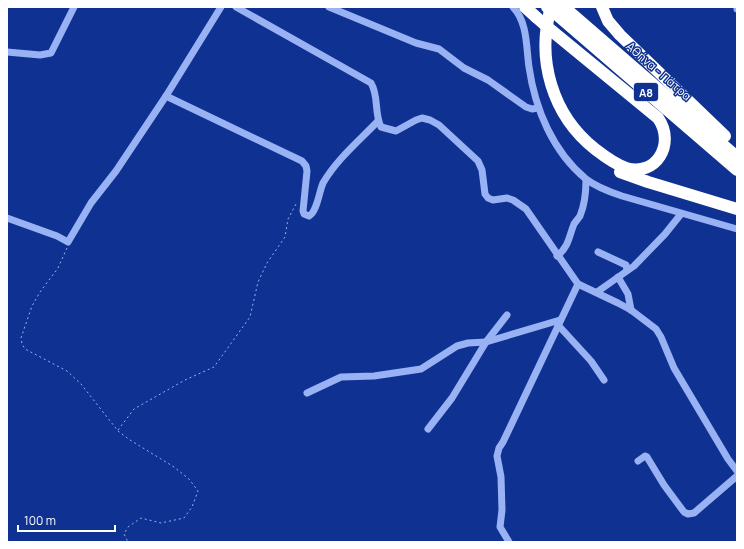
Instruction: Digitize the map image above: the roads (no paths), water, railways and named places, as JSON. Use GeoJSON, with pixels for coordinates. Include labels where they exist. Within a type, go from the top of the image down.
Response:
{"type":"FeatureCollection","features":[{"type":"Feature","properties":{"kind":"highway"},"geometry":{"type":"LineString","coordinates":[[525,7],[536,17],[552,31],[658,118],[662,124],[666,138],[663,152],[654,163],[641,169],[620,166],[601,154],[584,139],[563,113],[551,86],[545,60],[545,32],[552,8]]}},
{"type":"Feature","properties":{"kind":"highway"},"geometry":{"type":"LineString","coordinates":[[602,7],[608,21],[620,35],[737,148]]}},
{"type":"Feature","properties":{"kind":"highway"},"geometry":{"type":"LineString","coordinates":[[552,8],[539,38],[539,58],[549,96],[559,116],[580,143],[603,162],[628,175],[737,209]]}},
{"type":"Feature","properties":{"kind":"highway","name":"Αθήνα - Πάτρα"},"geometry":{"type":"LineString","coordinates":[[552,8],[737,157]]}},
{"type":"Feature","properties":{"kind":"highway","name":"Αθήνα - Πάτρα"},"geometry":{"type":"LineString","coordinates":[[552,8],[737,170]]}},
{"type":"Feature","properties":{"kind":"street"},"geometry":{"type":"LineString","coordinates":[[7,52],[40,55],[51,53],[74,7]]}},
{"type":"Feature","properties":{"kind":"street"},"geometry":{"type":"LineString","coordinates":[[7,218],[57,236],[68,242],[91,203],[116,171],[166,96],[221,7]]}},
{"type":"Feature","properties":{"kind":"street"},"geometry":{"type":"LineString","coordinates":[[236,7],[371,83],[374,88],[378,120],[381,127],[392,131],[400,130],[416,120],[422,118],[430,120],[439,125],[478,161],[482,170],[485,194],[488,198],[493,200],[507,198],[520,204],[526,209],[557,256],[578,284],[631,310],[659,333],[674,368],[737,472]]}},
{"type":"Feature","properties":{"kind":"street"},"geometry":{"type":"LineString","coordinates":[[329,7],[416,43],[439,49],[464,68],[488,80],[526,107],[532,109],[538,108]]}},
{"type":"Feature","properties":{"kind":"street"},"geometry":{"type":"LineString","coordinates":[[513,7],[518,13],[525,34],[531,80],[538,108],[547,128],[562,153],[586,180],[606,191],[737,230]]}},
{"type":"Feature","properties":{"kind":"street"},"geometry":{"type":"LineString","coordinates":[[166,96],[302,161],[306,166],[307,171],[303,211],[304,214],[309,216],[314,211],[321,189],[327,178],[344,155],[378,120]]}},
{"type":"Feature","properties":{"kind":"street"},"geometry":{"type":"LineString","coordinates":[[557,256],[566,247],[575,222],[579,218],[585,200],[586,180]]}},
{"type":"Feature","properties":{"kind":"street"},"geometry":{"type":"LineString","coordinates":[[597,292],[634,266],[665,234],[681,214]]}},
{"type":"Feature","properties":{"kind":"street"},"geometry":{"type":"LineString","coordinates":[[598,252],[626,265],[627,270]]}},
{"type":"Feature","properties":{"kind":"street"},"geometry":{"type":"LineString","coordinates":[[618,277],[628,294],[631,310]]}},
{"type":"Feature","properties":{"kind":"street"},"geometry":{"type":"LineString","coordinates":[[509,542],[500,527],[502,510],[501,477],[497,456],[499,448],[578,284]]}},
{"type":"Feature","properties":{"kind":"street"},"geometry":{"type":"LineString","coordinates":[[428,429],[452,398],[486,342],[507,315]]}},
{"type":"Feature","properties":{"kind":"street"},"geometry":{"type":"LineString","coordinates":[[307,393],[341,377],[374,376],[421,370],[457,346],[468,343],[486,342],[559,323]]}},
{"type":"Feature","properties":{"kind":"street"},"geometry":{"type":"LineString","coordinates":[[559,323],[604,380]]}},
{"type":"Feature","properties":{"kind":"street"},"geometry":{"type":"LineString","coordinates":[[638,461],[645,456],[647,457],[664,485],[684,512],[688,514],[694,513],[737,476]]}}]}
